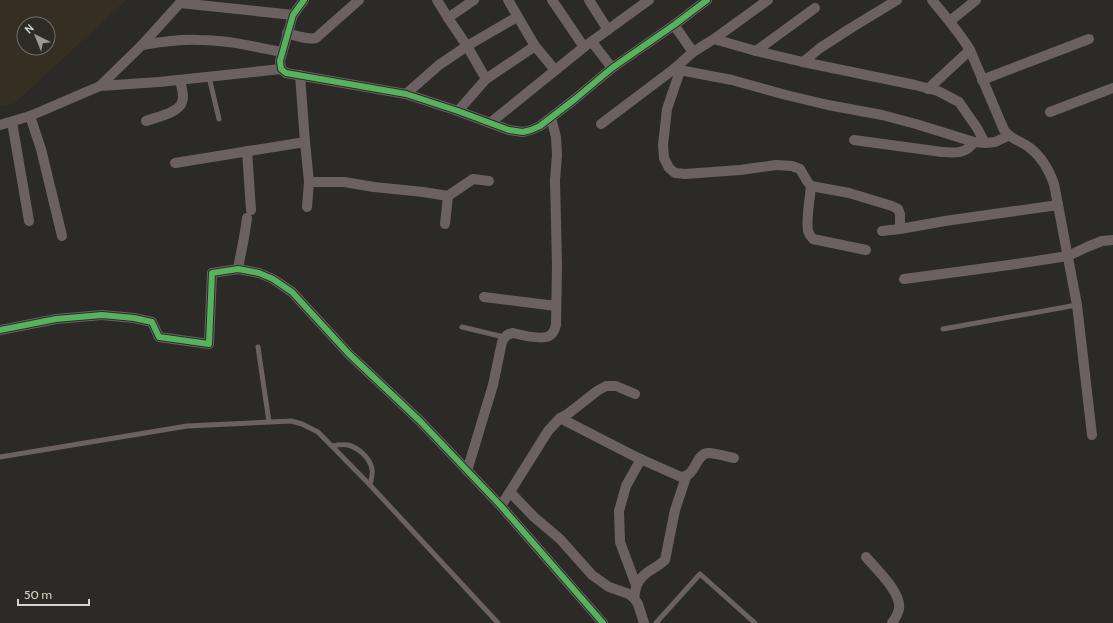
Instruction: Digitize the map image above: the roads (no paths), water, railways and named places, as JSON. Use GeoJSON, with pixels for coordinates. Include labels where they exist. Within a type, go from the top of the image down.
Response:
{"type":"FeatureCollection","features":[{"type":"Feature","properties":{"kind":"street"},"geometry":{"type":"LineString","coordinates":[[288,33],[311,39],[316,38],[359,0]]}},
{"type":"Feature","properties":{"kind":"street"},"geometry":{"type":"LineString","coordinates":[[437,0],[468,46],[486,79]]}},
{"type":"Feature","properties":{"kind":"street"},"geometry":{"type":"LineString","coordinates":[[448,18],[474,0]]}},
{"type":"Feature","properties":{"kind":"street"},"geometry":{"type":"LineString","coordinates":[[508,0],[535,46],[555,70]]}},
{"type":"Feature","properties":{"kind":"street"},"geometry":{"type":"LineString","coordinates":[[552,0],[588,44],[612,68]]}},
{"type":"Feature","properties":{"kind":"street"},"geometry":{"type":"LineString","coordinates":[[590,0],[608,30]]}},
{"type":"Feature","properties":{"kind":"street"},"geometry":{"type":"LineString","coordinates":[[490,123],[588,44],[649,0]]}},
{"type":"Feature","properties":{"kind":"street"},"geometry":{"type":"LineString","coordinates":[[0,125],[30,116],[100,86],[180,80],[281,69],[286,72],[406,94],[509,130],[523,132],[540,126],[612,68],[707,0]]}},
{"type":"Feature","properties":{"kind":"street"},"geometry":{"type":"LineString","coordinates":[[601,124],[677,70],[694,52],[768,0]]}},
{"type":"Feature","properties":{"kind":"street"},"geometry":{"type":"LineString","coordinates":[[803,62],[820,48],[851,28],[884,3],[898,0]]}},
{"type":"Feature","properties":{"kind":"street"},"geometry":{"type":"LineString","coordinates":[[932,0],[950,21],[970,50],[1004,130],[1008,136],[1030,148],[1041,158],[1049,170],[1054,184],[1077,305],[1092,435]]}},
{"type":"Feature","properties":{"kind":"street"},"geometry":{"type":"LineString","coordinates":[[950,21],[976,0]]}},
{"type":"Feature","properties":{"kind":"street"},"geometry":{"type":"LineString","coordinates":[[100,86],[142,45],[181,2],[297,5],[282,52],[280,61],[281,69]]}},
{"type":"Feature","properties":{"kind":"street"},"geometry":{"type":"LineString","coordinates":[[756,51],[815,8]]}},
{"type":"Feature","properties":{"kind":"street"},"geometry":{"type":"LineString","coordinates":[[406,94],[439,65],[517,17]]}},
{"type":"Feature","properties":{"kind":"street"},"geometry":{"type":"LineString","coordinates":[[674,25],[694,52]]}},
{"type":"Feature","properties":{"kind":"street"},"geometry":{"type":"LineString","coordinates":[[982,80],[1089,38]]}},
{"type":"Feature","properties":{"kind":"street"},"geometry":{"type":"LineString","coordinates":[[714,39],[803,62],[938,91],[959,102],[977,128],[985,143]]}},
{"type":"Feature","properties":{"kind":"street"},"geometry":{"type":"LineString","coordinates":[[142,45],[177,40],[201,40],[236,43],[282,52]]}},
{"type":"Feature","properties":{"kind":"street"},"geometry":{"type":"LineString","coordinates":[[458,111],[486,79],[535,46]]}},
{"type":"Feature","properties":{"kind":"street"},"geometry":{"type":"LineString","coordinates":[[928,88],[970,50]]}},
{"type":"Feature","properties":{"kind":"street"},"geometry":{"type":"LineString","coordinates":[[677,70],[732,80],[828,105],[882,115],[974,142],[995,142],[1008,136]]}},
{"type":"Feature","properties":{"kind":"street"},"geometry":{"type":"LineString","coordinates":[[677,70],[667,109],[663,145],[664,158],[669,168],[675,172],[685,174],[740,170],[776,165],[792,166],[800,169],[811,186],[808,224],[808,232],[811,237],[866,250]]}},
{"type":"Feature","properties":{"kind":"street"},"geometry":{"type":"LineString","coordinates":[[300,74],[309,182],[307,207]]}},
{"type":"Feature","properties":{"kind":"street"},"geometry":{"type":"LineString","coordinates":[[146,121],[175,111],[180,107],[183,101],[183,94],[180,80]]}},
{"type":"Feature","properties":{"kind":"street"},"geometry":{"type":"LineString","coordinates":[[1050,112],[1113,88]]}},
{"type":"Feature","properties":{"kind":"street"},"geometry":{"type":"LineString","coordinates":[[30,116],[41,149],[62,236]]}},
{"type":"Feature","properties":{"kind":"street"},"geometry":{"type":"LineString","coordinates":[[467,471],[493,385],[504,337],[513,333],[543,338],[550,336],[553,333],[556,325],[557,155],[556,137],[551,118]]}},
{"type":"Feature","properties":{"kind":"street"},"geometry":{"type":"LineString","coordinates":[[12,122],[29,221]]}},
{"type":"Feature","properties":{"kind":"street"},"geometry":{"type":"LineString","coordinates":[[854,140],[955,153],[966,151],[974,142]]}},
{"type":"Feature","properties":{"kind":"street"},"geometry":{"type":"LineString","coordinates":[[174,163],[305,142]]}},
{"type":"Feature","properties":{"kind":"street"},"geometry":{"type":"LineString","coordinates":[[238,269],[242,241],[245,235],[249,214],[247,152]]}},
{"type":"Feature","properties":{"kind":"street"},"geometry":{"type":"LineString","coordinates":[[309,182],[344,182],[448,196],[473,179],[488,181]]}},
{"type":"Feature","properties":{"kind":"street"},"geometry":{"type":"LineString","coordinates":[[811,186],[849,193],[892,206],[898,209],[900,214],[900,229]]}},
{"type":"Feature","properties":{"kind":"street"},"geometry":{"type":"LineString","coordinates":[[445,224],[448,196]]}},
{"type":"Feature","properties":{"kind":"street"},"geometry":{"type":"LineString","coordinates":[[882,231],[1058,205]]}},
{"type":"Feature","properties":{"kind":"street"},"geometry":{"type":"LineString","coordinates":[[904,279],[1009,266],[1068,256],[1102,241],[1113,240]]}},
{"type":"Feature","properties":{"kind":"street"},"geometry":{"type":"LineString","coordinates":[[0,330],[56,318],[102,315],[134,318],[152,322],[159,337],[209,344],[212,273],[238,269],[259,273],[273,279],[292,292],[350,354],[420,422],[501,506],[603,623]]}},
{"type":"Feature","properties":{"kind":"street"},"geometry":{"type":"LineString","coordinates":[[484,297],[556,306]]}},
{"type":"Feature","properties":{"kind":"street"},"geometry":{"type":"LineString","coordinates":[[501,506],[548,431],[560,418],[570,413],[597,391],[606,386],[616,386],[635,394]]}},
{"type":"Feature","properties":{"kind":"street"},"geometry":{"type":"LineString","coordinates":[[560,418],[640,459],[681,477],[686,477]]}},
{"type":"Feature","properties":{"kind":"street"},"geometry":{"type":"LineString","coordinates":[[634,598],[636,585],[641,577],[665,560],[675,510],[686,477],[702,456],[708,453],[734,458]]}},
{"type":"Feature","properties":{"kind":"street"},"geometry":{"type":"LineString","coordinates":[[636,585],[620,542],[619,511],[626,486],[640,459]]}},
{"type":"Feature","properties":{"kind":"street"},"geometry":{"type":"LineString","coordinates":[[510,492],[534,517],[560,539],[592,576],[609,587],[629,594],[634,598],[638,604],[644,623]]}},
{"type":"Feature","properties":{"kind":"street"},"geometry":{"type":"LineString","coordinates":[[866,557],[891,587],[898,598],[899,608],[892,623]]}},
{"type":"Feature","properties":{"kind":"lane"},"geometry":{"type":"LineString","coordinates":[[209,77],[219,119]]}},
{"type":"Feature","properties":{"kind":"lane"},"geometry":{"type":"LineString","coordinates":[[943,329],[1077,305]]}},
{"type":"Feature","properties":{"kind":"lane"},"geometry":{"type":"LineString","coordinates":[[462,327],[504,337]]}},
{"type":"Feature","properties":{"kind":"lane"},"geometry":{"type":"LineString","coordinates":[[258,347],[269,422]]}},
{"type":"Feature","properties":{"kind":"lane"},"geometry":{"type":"LineString","coordinates":[[0,456],[187,426],[291,421],[302,424],[318,432],[332,446],[498,623]]}},
{"type":"Feature","properties":{"kind":"lane"},"geometry":{"type":"LineString","coordinates":[[332,446],[347,445],[357,448],[364,455],[370,462],[372,470],[370,485]]}},
{"type":"Feature","properties":{"kind":"lane"},"geometry":{"type":"LineString","coordinates":[[656,623],[700,574],[755,623]]}}]}
